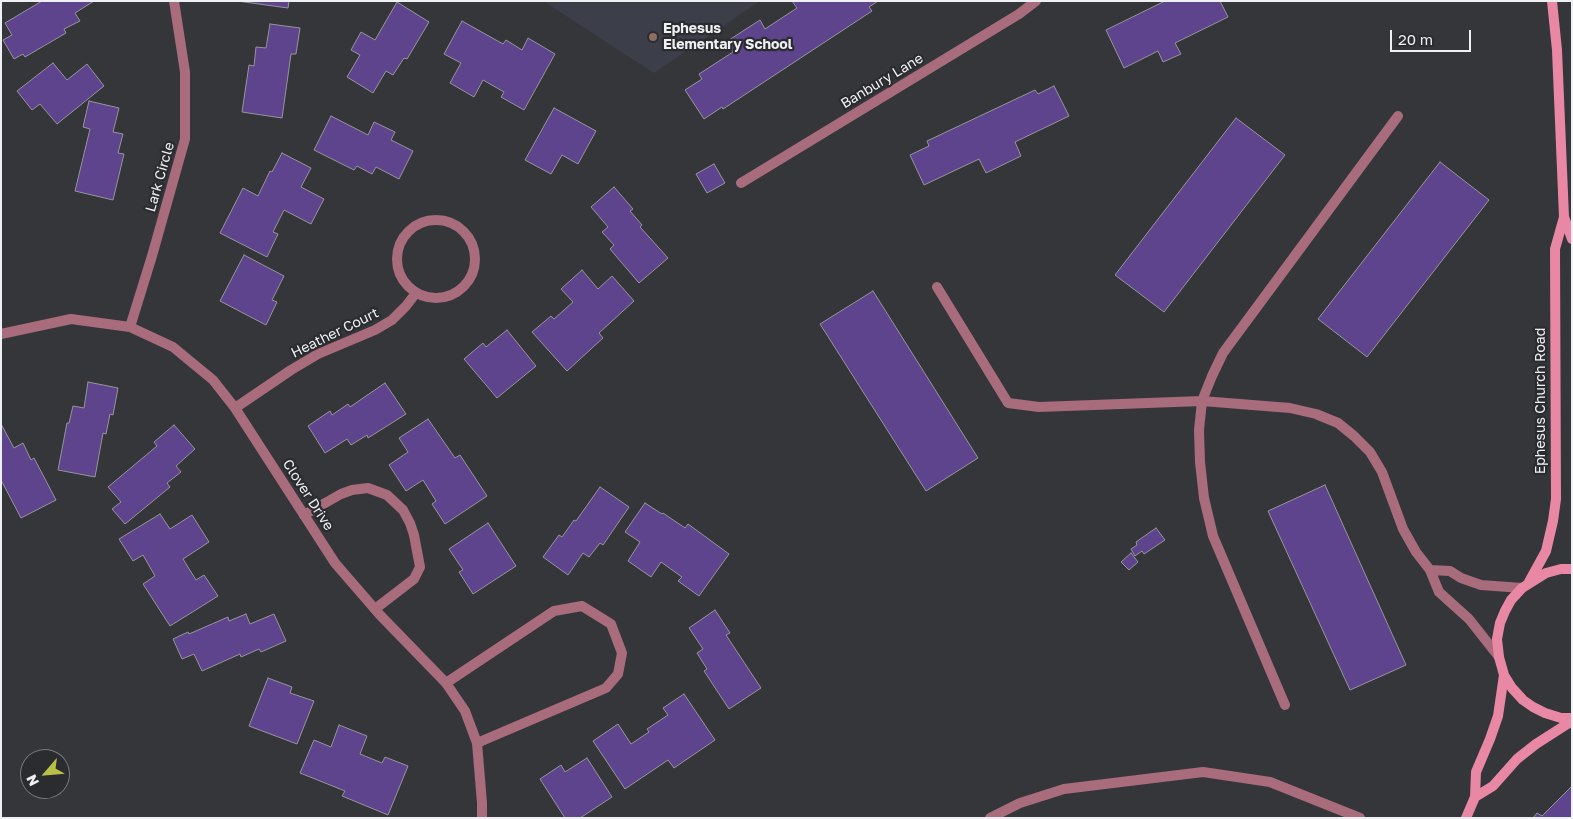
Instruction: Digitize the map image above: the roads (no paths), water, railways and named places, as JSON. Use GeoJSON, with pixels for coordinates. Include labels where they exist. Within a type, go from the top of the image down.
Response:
{"type":"FeatureCollection","features":[{"type":"Feature","properties":{"kind":"street","name":"Lark Circle"},"geometry":{"type":"LineString","coordinates":[[130,328],[185,139],[186,72],[174,1]]}},
{"type":"Feature","properties":{"kind":"street","name":"Banbury Lane"},"geometry":{"type":"LineString","coordinates":[[741,183],[1019,14],[1036,1]]}},
{"type":"Feature","properties":{"kind":"street","name":"Ephesus Church Road"},"geometry":{"type":"LineString","coordinates":[[1552,1],[1558,60],[1564,217],[1572,239]]}},
{"type":"Feature","properties":{"kind":"street"},"geometry":{"type":"LineString","coordinates":[[1285,705],[1213,536],[1204,498],[1200,462],[1199,430],[1202,401],[1224,353],[1398,116]]}},
{"type":"Feature","properties":{"kind":"street","name":"Ephesus Church Road"},"geometry":{"type":"LineString","coordinates":[[1504,675],[1498,657],[1497,639],[1500,623],[1511,600],[1526,585],[1546,551],[1556,499],[1555,249],[1564,217]]}},
{"type":"Feature","properties":{"kind":"street"},"geometry":{"type":"LineString","coordinates":[[437,220],[450,223],[461,229],[469,239],[474,251],[475,264],[471,276],[464,286],[453,294],[441,298],[428,297],[416,293],[406,285],[400,274],[397,261],[398,248],[404,237],[413,227],[424,222],[437,220]]}},
{"type":"Feature","properties":{"kind":"street"},"geometry":{"type":"LineString","coordinates":[[937,287],[1008,403],[1039,406],[1202,401],[1290,408],[1316,414],[1338,423],[1370,452],[1382,472],[1397,515],[1408,539],[1430,570],[1438,592],[1469,619],[1498,657]]}},
{"type":"Feature","properties":{"kind":"street","name":"Heather Court"},"geometry":{"type":"LineString","coordinates":[[235,408],[318,354],[375,330],[392,320],[416,293]]}},
{"type":"Feature","properties":{"kind":"street","name":"Clover Drive"},"geometry":{"type":"LineString","coordinates":[[1,334],[71,319],[130,328],[173,347],[212,380],[235,408],[336,563],[375,609],[446,682],[465,711],[476,744],[482,818]]}},
{"type":"Feature","properties":{"kind":"street"},"geometry":{"type":"LineString","coordinates":[[304,515],[341,494],[352,490],[368,488],[387,494],[404,510],[414,535],[420,567],[414,578],[375,609]]}},
{"type":"Feature","properties":{"kind":"street"},"geometry":{"type":"LineString","coordinates":[[1430,570],[1450,572],[1481,585],[1526,585],[1546,573],[1561,569],[1572,569]]}},
{"type":"Feature","properties":{"kind":"street"},"geometry":{"type":"LineString","coordinates":[[446,682],[554,611],[582,606],[611,624],[622,653],[618,674],[606,688],[476,744]]}},
{"type":"Feature","properties":{"kind":"street"},"geometry":{"type":"LineString","coordinates":[[1504,675],[1512,688],[1523,700],[1533,707],[1545,714],[1572,720]]}},
{"type":"Feature","properties":{"kind":"street"},"geometry":{"type":"LineString","coordinates":[[1466,818],[1475,797],[1476,772],[1498,716],[1504,675]]}},
{"type":"Feature","properties":{"kind":"street"},"geometry":{"type":"LineString","coordinates":[[1475,797],[1493,786],[1517,759],[1572,720]]}},
{"type":"Feature","properties":{"kind":"street"},"geometry":{"type":"LineString","coordinates":[[990,818],[1020,803],[1064,789],[1203,772],[1270,782],[1360,818]]}},
{"type":"Feature","properties":{"kind":"place","name":"Ephesus Elementary School"},"geometry":{"type":"Point","coordinates":[653,37]}}]}
